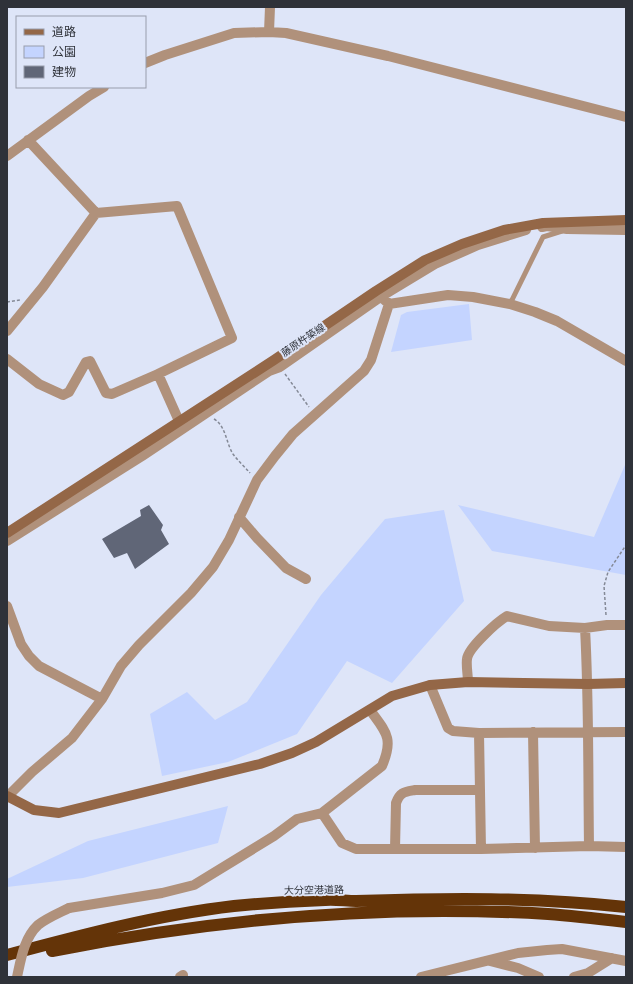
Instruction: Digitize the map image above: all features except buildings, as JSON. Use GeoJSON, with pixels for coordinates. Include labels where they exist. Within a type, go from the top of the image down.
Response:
{"type":"FeatureCollection","features":[{"type":"Feature","properties":{"kind":"highway","name":"大分空港道路"},"geometry":{"type":"LineString","coordinates":[[7,955],[152,919],[242,906],[326,900],[490,899],[549,901],[626,907]]}},
{"type":"Feature","properties":{"kind":"highway"},"geometry":{"type":"LineString","coordinates":[[7,961],[97,942],[145,934],[271,919],[440,911],[549,914],[626,922]]}},
{"type":"Feature","properties":{"kind":"main road","name":"藤原杵築線"},"geometry":{"type":"LineString","coordinates":[[7,533],[274,360],[382,297],[425,260],[462,244],[504,230],[543,223],[626,220]]}},
{"type":"Feature","properties":{"kind":"main road"},"geometry":{"type":"LineString","coordinates":[[7,796],[34,810],[59,813],[260,764],[292,753],[316,742],[392,696],[430,685],[468,682],[588,684],[626,682]]}},
{"type":"Feature","properties":{"kind":"street"},"geometry":{"type":"LineString","coordinates":[[269,32],[270,7]]}},
{"type":"Feature","properties":{"kind":"street"},"geometry":{"type":"LineString","coordinates":[[146,63],[234,33],[286,33],[388,56],[626,117]]}},
{"type":"Feature","properties":{"kind":"street"},"geometry":{"type":"LineString","coordinates":[[7,156],[89,96],[102,88]]}},
{"type":"Feature","properties":{"kind":"street"},"geometry":{"type":"LineString","coordinates":[[28,140],[96,213]]}},
{"type":"Feature","properties":{"kind":"street"},"geometry":{"type":"LineString","coordinates":[[7,331],[43,287],[96,213],[177,206],[232,338],[158,374],[112,394],[106,393],[90,361],[86,362],[69,392],[63,395],[39,384],[7,359]]}},
{"type":"Feature","properties":{"kind":"street"},"geometry":{"type":"LineString","coordinates":[[7,541],[142,456],[268,371],[280,367],[382,297],[435,264],[478,245],[519,231],[547,226],[567,229],[626,230]]}},
{"type":"Feature","properties":{"kind":"street"},"geometry":{"type":"LineString","coordinates":[[382,297],[448,295],[473,297],[510,304],[557,321],[626,361]]}},
{"type":"Feature","properties":{"kind":"street"},"geometry":{"type":"LineString","coordinates":[[7,796],[32,772],[72,738],[102,699],[121,666],[139,645],[191,593],[213,567],[229,540],[257,480],[274,456],[293,434],[314,414],[364,371],[371,360],[382,297]]}},
{"type":"Feature","properties":{"kind":"street"},"geometry":{"type":"LineString","coordinates":[[158,374],[180,422]]}},
{"type":"Feature","properties":{"kind":"street"},"geometry":{"type":"LineString","coordinates":[[239,517],[286,568],[306,579]]}},
{"type":"Feature","properties":{"kind":"street"},"geometry":{"type":"LineString","coordinates":[[7,606],[21,644],[29,656],[39,666],[102,699]]}},
{"type":"Feature","properties":{"kind":"street"},"geometry":{"type":"LineString","coordinates":[[468,682],[466,660],[469,652],[500,620],[508,616],[549,626],[585,628],[606,625],[626,625]]}},
{"type":"Feature","properties":{"kind":"street"},"geometry":{"type":"LineString","coordinates":[[585,628],[588,684],[587,731],[589,846]]}},
{"type":"Feature","properties":{"kind":"street"},"geometry":{"type":"LineString","coordinates":[[430,685],[448,728],[454,731],[479,733],[587,731],[626,732]]}},
{"type":"Feature","properties":{"kind":"street"},"geometry":{"type":"LineString","coordinates":[[17,977],[24,948],[30,934],[39,925],[69,908],[162,893],[194,885],[274,836],[297,819],[322,813],[382,766],[389,742],[386,732],[370,710]]}},
{"type":"Feature","properties":{"kind":"street"},"geometry":{"type":"LineString","coordinates":[[532,732],[535,848]]}},
{"type":"Feature","properties":{"kind":"street"},"geometry":{"type":"LineString","coordinates":[[479,733],[481,849]]}},
{"type":"Feature","properties":{"kind":"street"},"geometry":{"type":"LineString","coordinates":[[395,849],[396,803],[398,796],[405,792],[415,790],[480,790]]}},
{"type":"Feature","properties":{"kind":"street"},"geometry":{"type":"LineString","coordinates":[[322,813],[342,843],[356,849],[481,849],[589,846],[626,847]]}},
{"type":"Feature","properties":{"kind":"street"},"geometry":{"type":"LineString","coordinates":[[421,977],[518,953],[562,949],[626,961]]}},
{"type":"Feature","properties":{"kind":"street"},"geometry":{"type":"LineString","coordinates":[[574,977],[588,973],[612,958]]}},
{"type":"Feature","properties":{"kind":"street"},"geometry":{"type":"LineString","coordinates":[[488,960],[518,968],[540,977]]}},
{"type":"Feature","properties":{"kind":"lane"},"geometry":{"type":"LineString","coordinates":[[510,304],[543,237],[567,229]]}},
{"type":"Feature","properties":{"kind":"path"},"geometry":{"type":"LineString","coordinates":[[280,367],[314,414]]}},
{"type":"Feature","properties":{"kind":"path"},"geometry":{"type":"LineString","coordinates":[[212,418],[218,422],[234,455],[257,480]]}},
{"type":"Feature","properties":{"kind":"path"},"geometry":{"type":"LineString","coordinates":[[606,625],[604,586],[608,572],[626,545]]}},
{"type":"Feature","properties":{"kind":"green space"},"geometry":{"type":"Polygon","coordinates":[[[469,304],[472,340],[391,352],[401,315],[407,312],[469,304]]]}},
{"type":"Feature","properties":{"kind":"green space"},"geometry":{"type":"Polygon","coordinates":[[[625,465],[626,575],[492,551],[458,505],[594,537],[625,465]]]}},
{"type":"Feature","properties":{"kind":"green space"},"geometry":{"type":"Polygon","coordinates":[[[444,510],[464,601],[392,683],[347,661],[297,734],[228,762],[162,776],[150,714],[187,692],[215,720],[247,702],[321,595],[385,519],[444,510]]]}},
{"type":"Feature","properties":{"kind":"green space"},"geometry":{"type":"Polygon","coordinates":[[[228,806],[218,843],[83,878],[7,887],[7,879],[88,841],[228,806]]]}}]}
